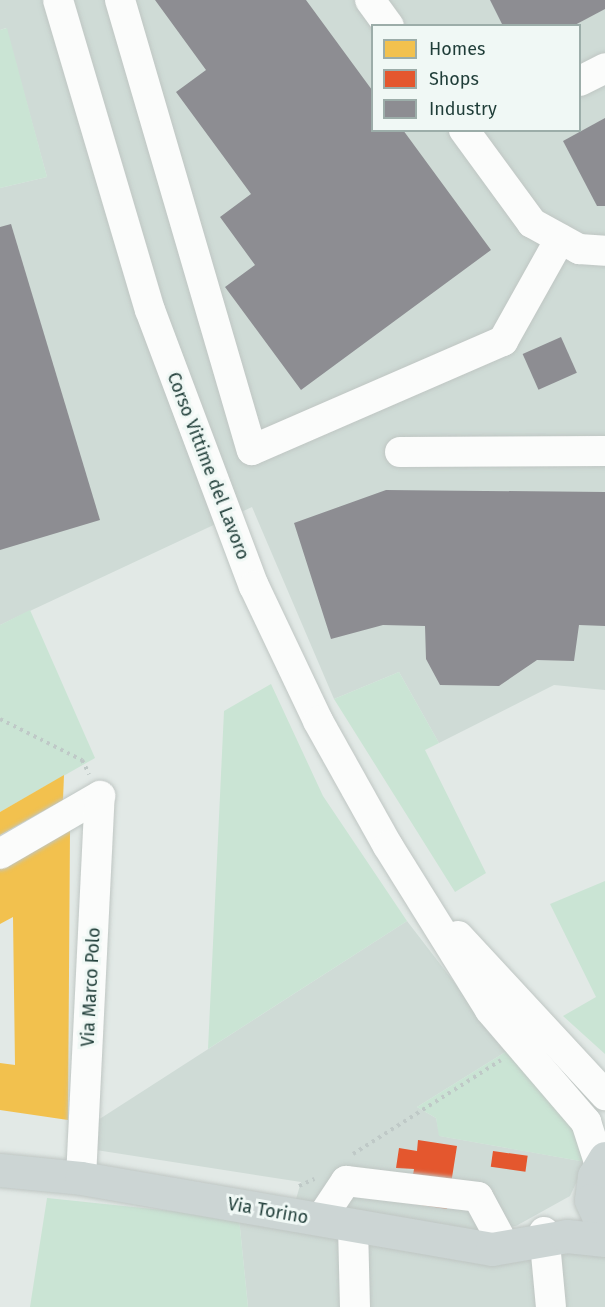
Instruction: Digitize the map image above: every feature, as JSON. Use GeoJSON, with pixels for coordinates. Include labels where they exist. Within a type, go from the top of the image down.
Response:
{"type":"FeatureCollection","features":[{"type":"Feature","properties":{"kind":"main road","name":"Via Torino"},"geometry":{"type":"LineString","coordinates":[[0,1170],[81,1178],[353,1226],[532,1239],[605,1240]]}},
{"type":"Feature","properties":{"kind":"main road"},"geometry":{"type":"LineString","coordinates":[[598,1170],[593,1212],[605,1232]]}},
{"type":"Feature","properties":{"kind":"main road"},"geometry":{"type":"LineString","coordinates":[[532,1239],[598,1170]]}},
{"type":"Feature","properties":{"kind":"street","name":"Corso Vittime del Lavoro"},"geometry":{"type":"LineString","coordinates":[[58,0],[150,310],[254,586],[318,721],[427,903]]}},
{"type":"Feature","properties":{"kind":"street"},"geometry":{"type":"LineString","coordinates":[[120,0],[252,450],[503,341],[560,239]]}},
{"type":"Feature","properties":{"kind":"street"},"geometry":{"type":"LineString","coordinates":[[370,0],[387,24]]}},
{"type":"Feature","properties":{"kind":"street"},"geometry":{"type":"LineString","coordinates":[[581,80],[605,68]]}},
{"type":"Feature","properties":{"kind":"street"},"geometry":{"type":"LineString","coordinates":[[471,133],[531,223],[579,249],[605,251]]}},
{"type":"Feature","properties":{"kind":"street"},"geometry":{"type":"LineString","coordinates":[[400,452],[605,451]]}},
{"type":"Feature","properties":{"kind":"street"},"geometry":{"type":"LineString","coordinates":[[0,854],[100,796]]}},
{"type":"Feature","properties":{"kind":"street","name":"Via Marco Polo"},"geometry":{"type":"LineString","coordinates":[[81,1178],[100,796]]}},
{"type":"Feature","properties":{"kind":"street"},"geometry":{"type":"LineString","coordinates":[[427,903],[490,1010],[586,1122],[598,1170]]}},
{"type":"Feature","properties":{"kind":"street"},"geometry":{"type":"LineString","coordinates":[[427,903],[605,1095]]}},
{"type":"Feature","properties":{"kind":"street"},"geometry":{"type":"LineString","coordinates":[[321,1220],[346,1181],[478,1197],[532,1239],[551,1307]]}},
{"type":"Feature","properties":{"kind":"street"},"geometry":{"type":"LineString","coordinates":[[353,1226],[354,1307]]}},
{"type":"Feature","properties":{"kind":"path"},"geometry":{"type":"LineString","coordinates":[[0,718],[82,760],[100,796]]}},
{"type":"Feature","properties":{"kind":"path"},"geometry":{"type":"LineString","coordinates":[[344,1160],[502,1059],[517,1068],[528,1057]]}},
{"type":"Feature","properties":{"kind":"path"},"geometry":{"type":"LineString","coordinates":[[292,1188],[325,1172]]}},
{"type":"Feature","properties":{"kind":"shaded area"},"geometry":{"type":"Polygon","coordinates":[[[0,0],[605,0],[605,690],[554,685],[439,743],[399,672],[334,699],[252,507],[0,625],[0,188],[47,177],[6,28],[0,30],[0,0]]]}},
{"type":"Feature","properties":{"kind":"shaded area"},"geometry":{"type":"Polygon","coordinates":[[[407,921],[507,1051],[417,1107],[436,1118],[440,1136],[586,1162],[570,1196],[516,1226],[471,1232],[296,1199],[301,1182],[96,1150],[98,1120],[407,921]]]}},
{"type":"Feature","properties":{"kind":"shaded area"},"geometry":{"type":"Polygon","coordinates":[[[239,1218],[577,1242],[605,1253],[605,1307],[248,1307],[239,1218]]]}},
{"type":"Feature","properties":{"kind":"green space"},"geometry":{"type":"Polygon","coordinates":[[[7,28],[47,177],[0,188],[0,30],[7,28]]]}},
{"type":"Feature","properties":{"kind":"green space"},"geometry":{"type":"Polygon","coordinates":[[[30,610],[95,758],[0,812],[0,625],[30,610]]]}},
{"type":"Feature","properties":{"kind":"green space"},"geometry":{"type":"Polygon","coordinates":[[[399,672],[439,743],[425,750],[486,873],[455,892],[334,699],[399,672]]]}},
{"type":"Feature","properties":{"kind":"green space"},"geometry":{"type":"Polygon","coordinates":[[[271,684],[323,796],[407,921],[208,1049],[224,711],[271,684]]]}},
{"type":"Feature","properties":{"kind":"green space"},"geometry":{"type":"Polygon","coordinates":[[[605,881],[605,1054],[563,1016],[596,997],[550,904],[605,881]]]}},
{"type":"Feature","properties":{"kind":"green space"},"geometry":{"type":"Polygon","coordinates":[[[507,1051],[571,1115],[586,1162],[439,1136],[436,1118],[417,1107],[507,1051]]]}},
{"type":"Feature","properties":{"kind":"green space"},"geometry":{"type":"Polygon","coordinates":[[[47,1198],[239,1218],[248,1307],[30,1307],[47,1198]]]}},
{"type":"Feature","properties":{"kind":"building: Homes"},"geometry":{"type":"Polygon","coordinates":[[[64,775],[63,800],[0,835],[0,812],[64,775]]]}},
{"type":"Feature","properties":{"kind":"building: Homes"},"geometry":{"type":"Polygon","coordinates":[[[70,829],[68,1120],[0,1110],[0,1063],[15,1065],[13,917],[0,924],[0,868],[70,829]]]}},
{"type":"Feature","properties":{"kind":"building: Shops"},"geometry":{"type":"Polygon","coordinates":[[[418,1140],[457,1146],[447,1209],[408,1203],[414,1169],[396,1168],[399,1148],[417,1151],[418,1140]]]}},
{"type":"Feature","properties":{"kind":"building: Shops"},"geometry":{"type":"Polygon","coordinates":[[[493,1151],[528,1156],[525,1172],[491,1167],[493,1151]]]}},
{"type":"Feature","properties":{"kind":"building: Industry"},"geometry":{"type":"Polygon","coordinates":[[[155,0],[306,0],[371,89],[371,132],[404,132],[491,250],[301,390],[225,287],[255,265],[220,217],[251,194],[176,92],[206,70],[155,0]]]}},
{"type":"Feature","properties":{"kind":"building: Industry"},"geometry":{"type":"Polygon","coordinates":[[[490,0],[605,0],[605,9],[577,24],[502,24],[490,0]]]}},
{"type":"Feature","properties":{"kind":"building: Industry"},"geometry":{"type":"Polygon","coordinates":[[[605,118],[605,206],[597,206],[563,141],[605,118]]]}},
{"type":"Feature","properties":{"kind":"building: Industry"},"geometry":{"type":"Polygon","coordinates":[[[11,224],[100,520],[0,550],[0,227],[11,224]]]}},
{"type":"Feature","properties":{"kind":"building: Industry"},"geometry":{"type":"Polygon","coordinates":[[[561,337],[577,373],[538,390],[523,354],[561,337]]]}},
{"type":"Feature","properties":{"kind":"building: Industry"},"geometry":{"type":"Polygon","coordinates":[[[386,490],[605,492],[605,626],[579,625],[574,661],[537,660],[499,686],[440,685],[426,659],[425,626],[383,625],[331,639],[294,523],[386,490]]]}}]}
